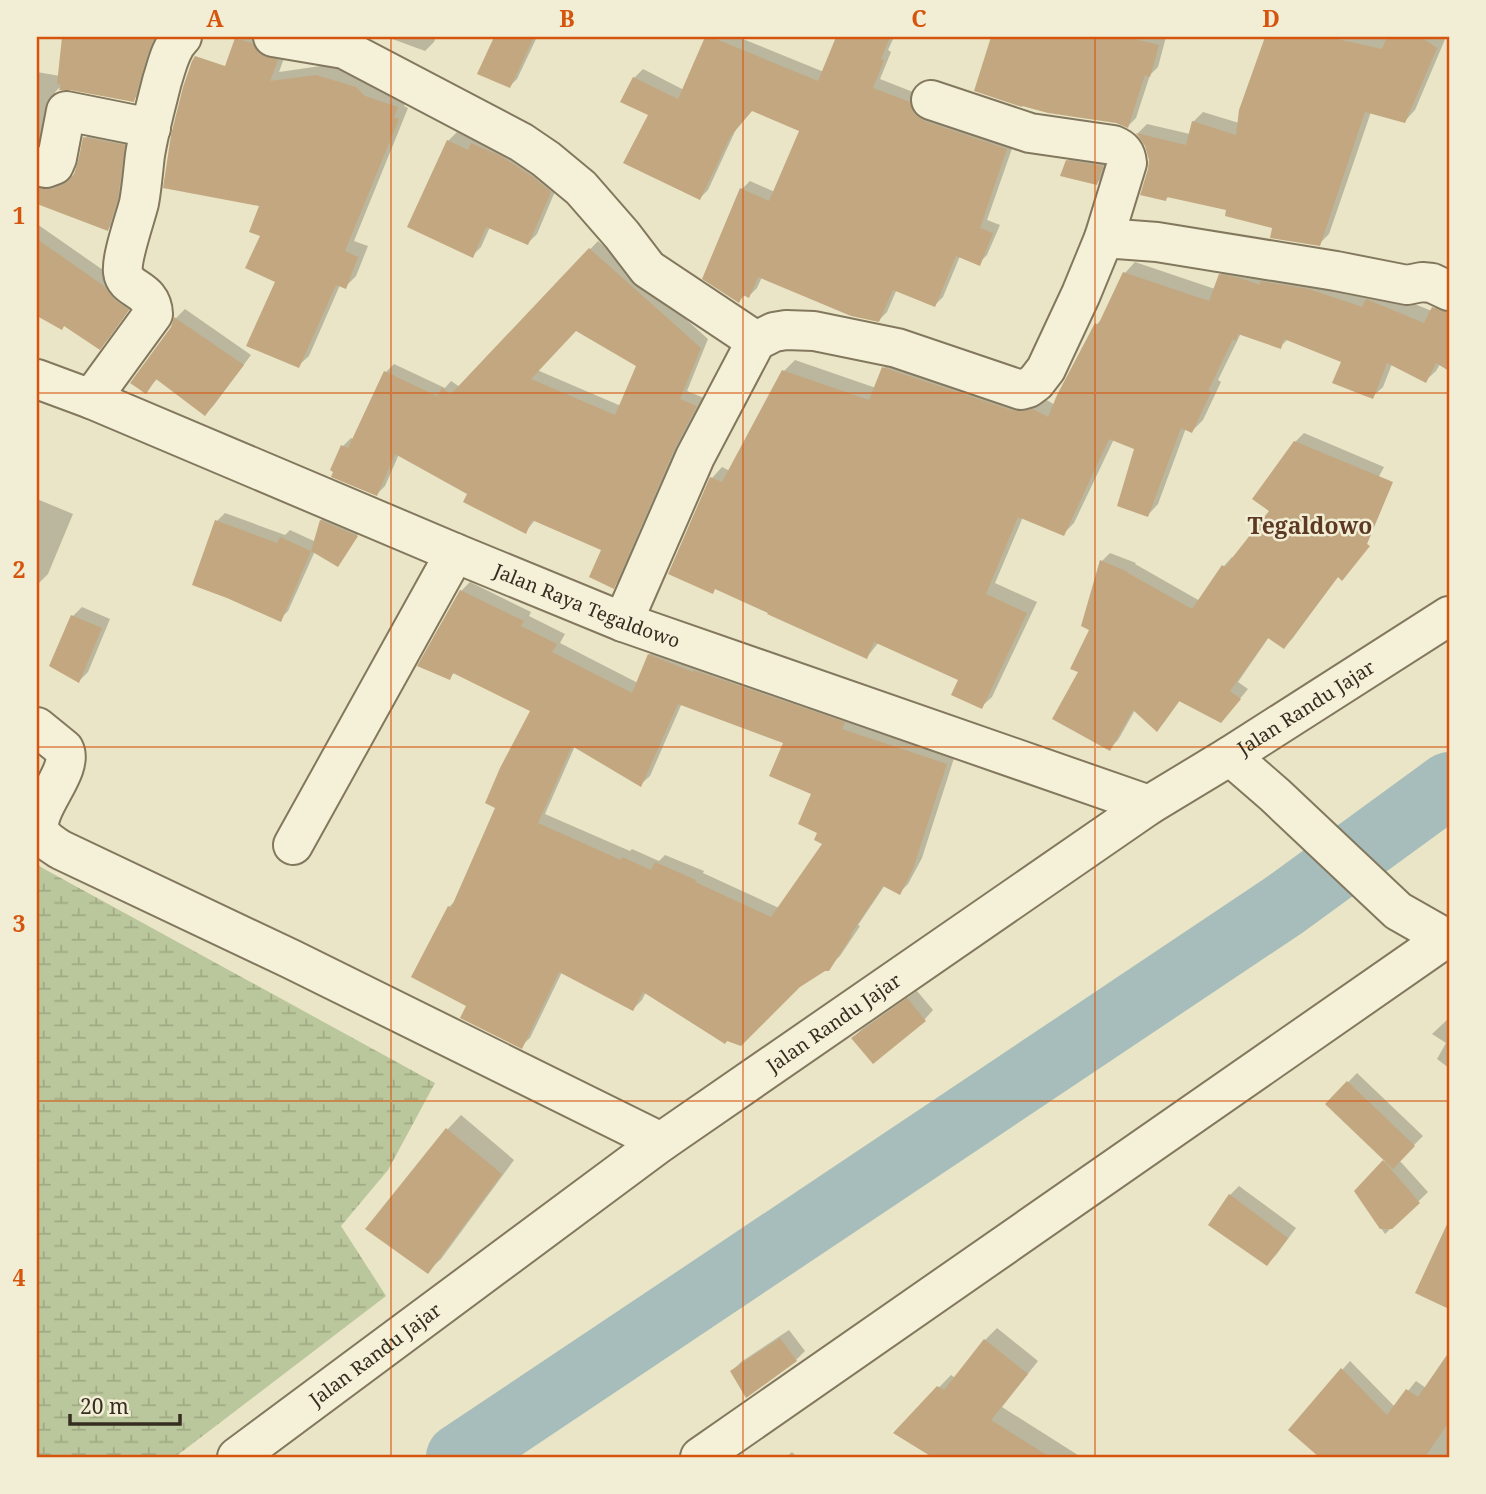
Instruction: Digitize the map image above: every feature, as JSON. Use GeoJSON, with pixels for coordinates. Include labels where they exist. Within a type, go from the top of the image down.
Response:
{"type":"FeatureCollection","features":[{"type":"Feature","properties":{"kind":"street"},"geometry":{"type":"LineString","coordinates":[[91,400],[153,314],[153,304],[127,281],[123,272],[141,193],[145,153],[151,128],[169,57],[182,37]]}},
{"type":"Feature","properties":{"kind":"street"},"geometry":{"type":"LineString","coordinates":[[273,37],[344,49],[521,142],[581,188],[648,269],[756,341]]}},
{"type":"Feature","properties":{"kind":"street"},"geometry":{"type":"LineString","coordinates":[[623,622],[695,457],[756,341],[774,332],[814,331],[897,348],[1021,390],[1037,382],[1046,369],[1082,293],[1104,238],[1127,163],[1126,155],[1113,145],[1030,133],[931,100]]}},
{"type":"Feature","properties":{"kind":"street"},"geometry":{"type":"LineString","coordinates":[[37,166],[46,168],[54,164],[66,111],[151,128]]}},
{"type":"Feature","properties":{"kind":"street"},"geometry":{"type":"LineString","coordinates":[[1104,238],[1157,242],[1406,285],[1432,283],[1449,291]]}},
{"type":"Feature","properties":{"kind":"street","name":"Jalan Raya Tegaldowo"},"geometry":{"type":"LineString","coordinates":[[37,379],[623,622],[1149,805]]}},
{"type":"Feature","properties":{"kind":"street"},"geometry":{"type":"LineString","coordinates":[[293,845],[454,553]]}},
{"type":"Feature","properties":{"kind":"street","name":"Jalan Randu Jajar"},"geometry":{"type":"LineString","coordinates":[[237,1457],[661,1142],[1149,805],[1449,616]]}},
{"type":"Feature","properties":{"kind":"street"},"geometry":{"type":"LineString","coordinates":[[37,727],[67,753],[60,776],[39,820],[40,831],[46,840],[61,850],[291,959],[661,1142]]}},
{"type":"Feature","properties":{"kind":"street"},"geometry":{"type":"LineString","coordinates":[[700,1457],[1448,938],[1398,911],[1230,756]]}},
{"type":"Feature","properties":{"kind":"green space"},"geometry":{"type":"Polygon","coordinates":[[[37,865],[435,1083],[388,1170],[341,1226],[386,1296],[175,1457],[37,1457],[37,865]]]}},
{"type":"Feature","properties":{"kind":"building"},"geometry":{"type":"Polygon","coordinates":[[[62,37],[155,37],[134,102],[59,90],[61,85],[57,84],[62,37]]]}},
{"type":"Feature","properties":{"kind":"building"},"geometry":{"type":"Polygon","coordinates":[[[494,37],[534,37],[510,88],[477,74],[494,37]]]}},
{"type":"Feature","properties":{"kind":"building"},"geometry":{"type":"Polygon","coordinates":[[[705,37],[711,37],[818,81],[836,37],[890,37],[873,88],[910,102],[914,114],[924,121],[1007,149],[980,228],[993,233],[980,266],[956,256],[935,307],[893,290],[879,322],[851,316],[758,277],[749,298],[743,295],[739,303],[702,279],[740,188],[769,201],[799,131],[752,111],[730,137],[700,200],[623,163],[648,115],[620,102],[633,77],[678,99],[705,37]]]}},
{"type":"Feature","properties":{"kind":"building"},"geometry":{"type":"Polygon","coordinates":[[[991,37],[1126,37],[1159,45],[1150,77],[1145,75],[1128,128],[1116,123],[1022,107],[974,91],[991,37]]]}},
{"type":"Feature","properties":{"kind":"building"},"geometry":{"type":"Polygon","coordinates":[[[1265,37],[1328,37],[1382,49],[1387,37],[1421,37],[1437,48],[1405,123],[1365,112],[1320,246],[1270,238],[1272,228],[1225,216],[1226,210],[1167,197],[1166,201],[1140,195],[1149,160],[1145,146],[1136,133],[1186,145],[1192,121],[1236,135],[1239,110],[1265,37]]]}},
{"type":"Feature","properties":{"kind":"building"},"geometry":{"type":"Polygon","coordinates":[[[235,38],[252,43],[260,54],[278,60],[270,81],[316,75],[356,87],[365,96],[398,107],[394,117],[399,119],[345,251],[358,257],[346,289],[336,285],[299,368],[246,346],[275,282],[245,268],[260,236],[249,232],[259,206],[163,188],[171,135],[192,61],[195,56],[225,66],[235,38]]]}},
{"type":"Feature","properties":{"kind":"building"},"geometry":{"type":"Polygon","coordinates":[[[83,137],[125,145],[118,198],[108,231],[37,204],[37,188],[53,189],[74,174],[83,137]]]}},
{"type":"Feature","properties":{"kind":"building"},"geometry":{"type":"Polygon","coordinates":[[[447,140],[468,150],[471,143],[501,156],[551,192],[528,245],[486,227],[473,258],[407,227],[447,140]]]}},
{"type":"Feature","properties":{"kind":"building"},"geometry":{"type":"Polygon","coordinates":[[[1066,160],[1103,166],[1097,185],[1060,176],[1066,160]]]}},
{"type":"Feature","properties":{"kind":"building"},"geometry":{"type":"Polygon","coordinates":[[[37,239],[104,286],[115,300],[129,310],[100,350],[64,326],[62,330],[37,316],[37,239]]]}},
{"type":"Feature","properties":{"kind":"building"},"geometry":{"type":"Polygon","coordinates":[[[589,248],[701,348],[680,399],[697,406],[675,448],[614,589],[589,577],[601,550],[532,520],[526,534],[463,502],[467,494],[395,454],[377,496],[331,477],[333,472],[330,470],[341,445],[348,448],[384,371],[437,396],[442,388],[451,394],[589,248]],[[576,331],[531,379],[615,415],[636,366],[576,331]]]}},
{"type":"Feature","properties":{"kind":"building"},"geometry":{"type":"Polygon","coordinates":[[[1123,272],[1209,301],[1219,274],[1260,285],[1260,281],[1309,289],[1362,307],[1366,299],[1424,323],[1432,307],[1449,313],[1449,371],[1436,363],[1426,383],[1387,363],[1373,399],[1332,383],[1341,362],[1284,339],[1281,349],[1238,334],[1208,391],[1211,392],[1192,433],[1181,428],[1148,517],[1117,506],[1134,449],[1109,439],[1064,536],[1018,517],[986,594],[1027,613],[982,709],[951,695],[958,680],[874,642],[867,659],[715,589],[713,594],[668,574],[710,477],[722,482],[782,370],[869,400],[882,367],[1014,411],[1033,409],[1048,417],[1095,323],[1098,325],[1123,272]]]}},
{"type":"Feature","properties":{"kind":"building"},"geometry":{"type":"Polygon","coordinates":[[[174,317],[244,365],[205,416],[156,379],[146,394],[130,383],[171,327],[174,317]]]}},
{"type":"Feature","properties":{"kind":"building"},"geometry":{"type":"Polygon","coordinates":[[[1294,441],[1393,482],[1367,544],[1370,546],[1342,581],[1338,577],[1284,649],[1268,638],[1230,691],[1241,699],[1221,723],[1179,701],[1157,732],[1133,710],[1110,751],[1052,719],[1078,672],[1070,669],[1089,630],[1081,626],[1100,560],[1128,572],[1192,609],[1222,565],[1225,567],[1269,511],[1252,499],[1294,441]]]}},
{"type":"Feature","properties":{"kind":"building"},"geometry":{"type":"Polygon","coordinates":[[[215,520],[277,543],[280,537],[311,551],[281,622],[192,585],[215,520]]]}},
{"type":"Feature","properties":{"kind":"building"},"geometry":{"type":"Polygon","coordinates":[[[320,520],[358,536],[338,567],[311,551],[320,520]]]}},
{"type":"Feature","properties":{"kind":"building"},"geometry":{"type":"Polygon","coordinates":[[[460,590],[524,621],[521,626],[557,644],[552,652],[632,693],[648,654],[693,672],[845,722],[842,729],[947,764],[913,869],[900,895],[883,886],[829,971],[800,987],[741,1046],[727,1041],[725,1044],[643,992],[633,1011],[559,972],[522,1049],[460,1018],[466,1006],[411,977],[448,906],[451,908],[495,808],[485,803],[530,711],[453,673],[450,680],[417,666],[460,590]],[[678,704],[641,787],[572,746],[538,823],[621,860],[622,857],[651,870],[655,862],[771,917],[822,844],[814,840],[817,833],[798,824],[811,794],[769,776],[783,743],[678,704]]]}},
{"type":"Feature","properties":{"kind":"building"},"geometry":{"type":"Polygon","coordinates":[[[71,615],[102,628],[79,683],[49,666],[71,615]]]}},
{"type":"Feature","properties":{"kind":"building"},"geometry":{"type":"Polygon","coordinates":[[[907,998],[926,1021],[873,1064],[851,1038],[907,998]]]}},
{"type":"Feature","properties":{"kind":"building"},"geometry":{"type":"Polygon","coordinates":[[[1347,1081],[1415,1146],[1393,1169],[1325,1104],[1347,1081]]]}},
{"type":"Feature","properties":{"kind":"building"},"geometry":{"type":"Polygon","coordinates":[[[446,1128],[502,1174],[428,1274],[365,1229],[446,1128]]]}},
{"type":"Feature","properties":{"kind":"building"},"geometry":{"type":"Polygon","coordinates":[[[1383,1160],[1420,1203],[1392,1229],[1380,1229],[1354,1191],[1383,1160]]]}},
{"type":"Feature","properties":{"kind":"building"},"geometry":{"type":"Polygon","coordinates":[[[1229,1194],[1288,1238],[1267,1266],[1208,1225],[1229,1194]]]}},
{"type":"Feature","properties":{"kind":"building"},"geometry":{"type":"Polygon","coordinates":[[[1449,1220],[1449,1309],[1415,1293],[1449,1220]]]}},
{"type":"Feature","properties":{"kind":"building"},"geometry":{"type":"Polygon","coordinates":[[[780,1338],[797,1361],[746,1398],[730,1371],[780,1338]]]}},
{"type":"Feature","properties":{"kind":"building"},"geometry":{"type":"Polygon","coordinates":[[[984,1339],[1028,1374],[991,1420],[1050,1457],[932,1457],[893,1433],[937,1386],[944,1390],[984,1339]]]}},
{"type":"Feature","properties":{"kind":"building"},"geometry":{"type":"Polygon","coordinates":[[[1449,1352],[1449,1422],[1425,1457],[1319,1457],[1288,1430],[1341,1368],[1387,1415],[1406,1389],[1418,1397],[1449,1352]]]}},
{"type":"Feature","properties":{"kind":"waterway"},"geometry":{"type":"LineString","coordinates":[[459,1457],[1283,906],[1449,785]]}},
{"type":"Feature","properties":{"kind":"district","name":"Tegaldowo"},"geometry":{"type":"Point","coordinates":[1310,526]}}]}
